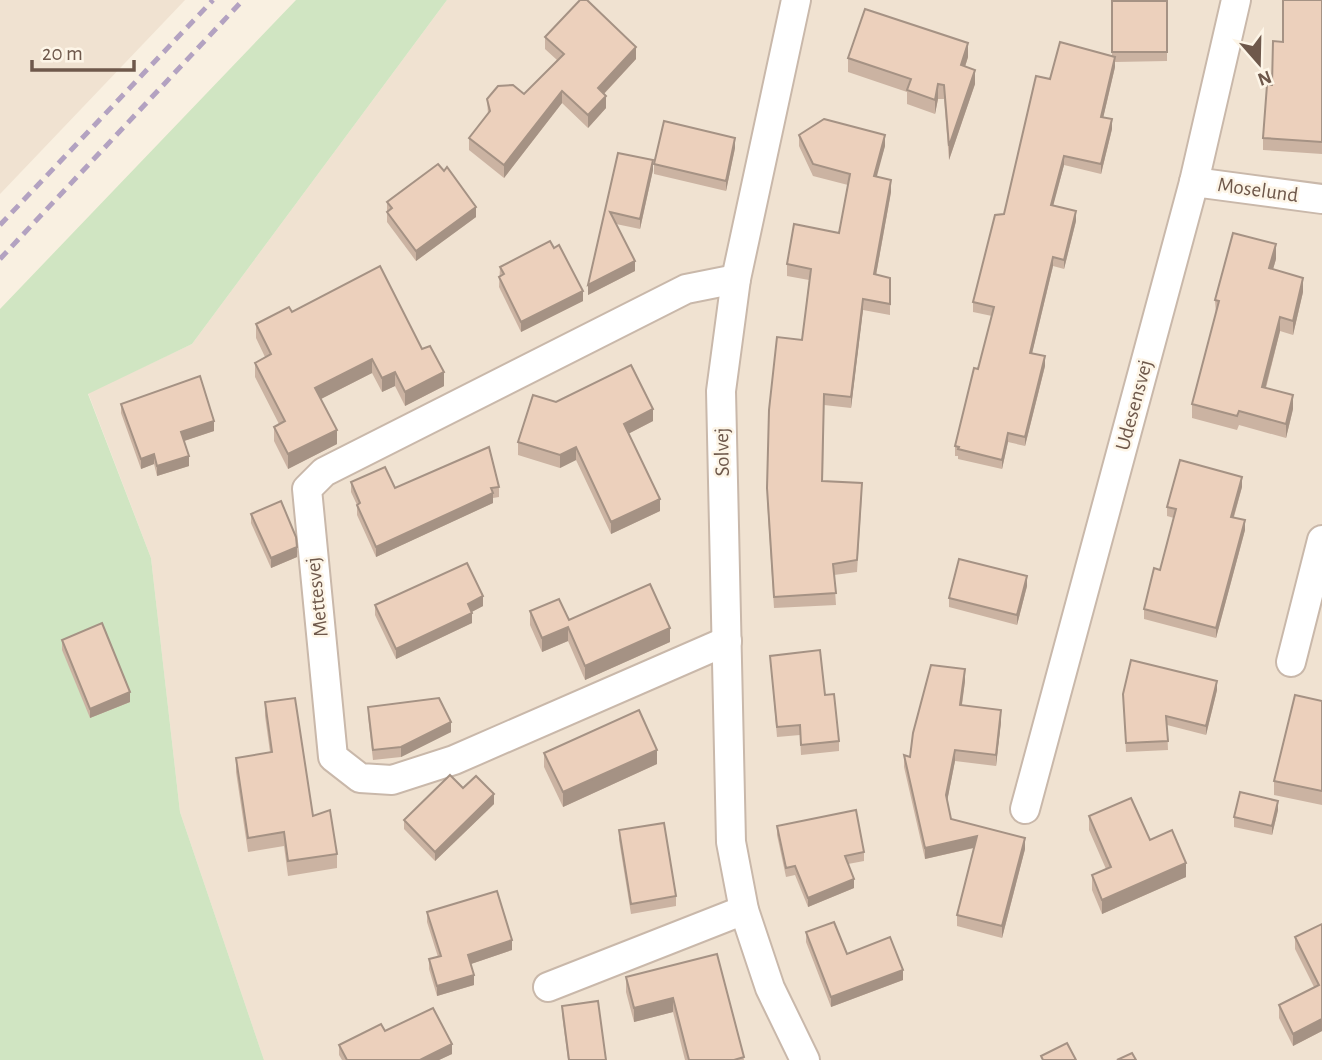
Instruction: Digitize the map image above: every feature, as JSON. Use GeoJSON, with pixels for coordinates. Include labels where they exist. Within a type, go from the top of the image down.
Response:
{"type":"FeatureCollection","features":[{"type":"Feature","properties":{"kind":"street","name":"Solvej"},"geometry":{"type":"LineString","coordinates":[[796,0],[736,279],[721,391],[731,842],[744,910],[770,988],[805,1060]]}},
{"type":"Feature","properties":{"kind":"street","name":"Udesensvej"},"geometry":{"type":"LineString","coordinates":[[1025,809],[1194,182],[1237,0]]}},
{"type":"Feature","properties":{"kind":"street","name":"Moselund"},"geometry":{"type":"LineString","coordinates":[[1194,182],[1322,199]]}},
{"type":"Feature","properties":{"kind":"street","name":"Mettesvej"},"geometry":{"type":"LineString","coordinates":[[727,641],[454,760],[392,780],[360,778],[333,757],[307,489],[324,472],[686,289],[736,279]]}},
{"type":"Feature","properties":{"kind":"street"},"geometry":{"type":"LineString","coordinates":[[1291,662],[1322,540]]}},
{"type":"Feature","properties":{"kind":"street"},"geometry":{"type":"LineString","coordinates":[[548,987],[744,910]]}},
{"type":"Feature","properties":{"kind":"shaded area"},"geometry":{"type":"Polygon","coordinates":[[[0,0],[185,0],[0,194],[0,0]]]}},
{"type":"Feature","properties":{"kind":"shaded area"},"geometry":{"type":"Polygon","coordinates":[[[447,0],[1322,0],[1322,1060],[264,1060],[180,812],[151,558],[88,393],[192,344],[447,0]]]}},
{"type":"Feature","properties":{"kind":"green space"},"geometry":{"type":"Polygon","coordinates":[[[296,0],[447,0],[192,344],[88,394],[151,558],[180,812],[264,1060],[0,1060],[0,309],[296,0]]]}},
{"type":"Feature","properties":{"kind":"building"},"geometry":{"type":"Polygon","coordinates":[[[580,0],[587,0],[636,47],[598,88],[606,96],[588,115],[562,91],[504,165],[469,138],[490,111],[487,99],[498,86],[513,85],[524,94],[564,54],[545,37],[580,0]]]}},
{"type":"Feature","properties":{"kind":"building"},"geometry":{"type":"Polygon","coordinates":[[[1283,0],[1322,0],[1322,142],[1263,138],[1267,85],[1272,85],[1273,41],[1283,42],[1283,0]]]}},
{"type":"Feature","properties":{"kind":"building"},"geometry":{"type":"Polygon","coordinates":[[[1112,1],[1167,1],[1167,52],[1112,52],[1112,1]]]}},
{"type":"Feature","properties":{"kind":"building"},"geometry":{"type":"Polygon","coordinates":[[[865,9],[968,43],[961,65],[975,70],[949,146],[944,85],[938,84],[935,100],[907,90],[911,79],[848,58],[865,9]]]}},
{"type":"Feature","properties":{"kind":"building"},"geometry":{"type":"Polygon","coordinates":[[[1060,42],[1115,57],[1101,117],[1112,119],[1101,164],[1064,156],[1051,205],[1076,211],[1064,260],[1053,257],[1030,353],[1045,356],[1025,437],[1008,433],[1002,460],[955,446],[974,368],[978,369],[994,307],[973,302],[995,215],[1004,214],[1036,76],[1050,79],[1060,42]]]}},
{"type":"Feature","properties":{"kind":"building"},"geometry":{"type":"Polygon","coordinates":[[[824,119],[885,135],[874,176],[891,180],[874,274],[890,278],[890,304],[863,299],[851,397],[824,394],[822,481],[862,483],[857,560],[833,564],[836,593],[774,597],[767,488],[769,410],[777,337],[802,340],[811,269],[787,264],[794,224],[839,233],[850,174],[813,164],[799,135],[824,119]]]}},
{"type":"Feature","properties":{"kind":"building"},"geometry":{"type":"Polygon","coordinates":[[[664,121],[735,138],[726,181],[654,164],[664,121]]]}},
{"type":"Feature","properties":{"kind":"building"},"geometry":{"type":"Polygon","coordinates":[[[618,153],[653,160],[640,219],[610,212],[635,261],[588,285],[618,153]]]}},
{"type":"Feature","properties":{"kind":"building"},"geometry":{"type":"Polygon","coordinates":[[[438,164],[444,171],[447,167],[476,207],[416,251],[387,212],[392,208],[387,202],[438,164]]]}},
{"type":"Feature","properties":{"kind":"building"},"geometry":{"type":"Polygon","coordinates":[[[1233,233],[1276,244],[1269,268],[1303,278],[1293,321],[1280,317],[1262,387],[1293,395],[1286,424],[1239,411],[1237,416],[1192,404],[1219,301],[1215,300],[1233,233]]]}},
{"type":"Feature","properties":{"kind":"building"},"geometry":{"type":"Polygon","coordinates":[[[550,241],[554,248],[559,245],[583,291],[521,322],[499,277],[504,274],[500,267],[550,241]]]}},
{"type":"Feature","properties":{"kind":"building"},"geometry":{"type":"Polygon","coordinates":[[[380,266],[422,349],[430,346],[444,372],[405,392],[395,372],[382,378],[372,359],[315,388],[337,430],[288,454],[274,427],[285,421],[255,363],[271,354],[256,324],[289,307],[292,312],[380,266]]]}},
{"type":"Feature","properties":{"kind":"building"},"geometry":{"type":"Polygon","coordinates":[[[631,365],[653,409],[624,424],[660,499],[611,522],[576,447],[560,455],[518,442],[533,395],[556,402],[631,365]]]}},
{"type":"Feature","properties":{"kind":"building"},"geometry":{"type":"Polygon","coordinates":[[[200,376],[214,421],[181,432],[189,456],[157,466],[154,454],[141,459],[121,404],[200,376]]]}},
{"type":"Feature","properties":{"kind":"building"},"geometry":{"type":"Polygon","coordinates":[[[489,447],[499,487],[491,488],[493,493],[376,547],[357,505],[360,503],[351,482],[385,467],[395,488],[489,447]]]}},
{"type":"Feature","properties":{"kind":"building"},"geometry":{"type":"Polygon","coordinates":[[[1180,460],[1242,477],[1231,517],[1245,520],[1216,628],[1144,609],[1154,568],[1160,570],[1176,509],[1167,507],[1180,460]]]}},
{"type":"Feature","properties":{"kind":"building"},"geometry":{"type":"Polygon","coordinates":[[[281,501],[296,537],[297,547],[271,558],[251,514],[281,501]]]}},
{"type":"Feature","properties":{"kind":"building"},"geometry":{"type":"Polygon","coordinates":[[[959,559],[1027,576],[1017,615],[949,598],[959,559]]]}},
{"type":"Feature","properties":{"kind":"building"},"geometry":{"type":"Polygon","coordinates":[[[467,563],[483,596],[468,604],[472,613],[396,649],[375,605],[467,563]]]}},
{"type":"Feature","properties":{"kind":"building"},"geometry":{"type":"Polygon","coordinates":[[[650,584],[670,628],[585,666],[568,627],[542,638],[530,611],[559,599],[569,620],[650,584]]]}},
{"type":"Feature","properties":{"kind":"building"},"geometry":{"type":"Polygon","coordinates":[[[102,623],[130,692],[90,709],[62,640],[102,623]]]}},
{"type":"Feature","properties":{"kind":"building"},"geometry":{"type":"Polygon","coordinates":[[[820,650],[825,695],[834,694],[839,741],[801,745],[800,725],[777,727],[770,656],[820,650]]]}},
{"type":"Feature","properties":{"kind":"building"},"geometry":{"type":"Polygon","coordinates":[[[1131,660],[1217,681],[1206,726],[1166,716],[1168,741],[1126,743],[1123,694],[1131,660]]]}},
{"type":"Feature","properties":{"kind":"building"},"geometry":{"type":"Polygon","coordinates":[[[931,665],[965,669],[960,705],[1001,710],[996,755],[955,750],[946,795],[951,819],[1025,838],[1002,926],[957,915],[977,836],[925,848],[904,755],[910,757],[913,733],[931,665]]]}},
{"type":"Feature","properties":{"kind":"building"},"geometry":{"type":"Polygon","coordinates":[[[1295,695],[1322,701],[1322,791],[1274,781],[1295,695]]]}},
{"type":"Feature","properties":{"kind":"building"},"geometry":{"type":"Polygon","coordinates":[[[295,698],[313,816],[330,810],[337,854],[288,861],[284,832],[248,838],[236,758],[272,752],[265,702],[295,698]]]}},
{"type":"Feature","properties":{"kind":"building"},"geometry":{"type":"Polygon","coordinates":[[[439,698],[451,722],[401,747],[373,750],[368,707],[439,698]]]}},
{"type":"Feature","properties":{"kind":"building"},"geometry":{"type":"Polygon","coordinates":[[[639,710],[657,750],[563,792],[544,753],[639,710]]]}},
{"type":"Feature","properties":{"kind":"building"},"geometry":{"type":"Polygon","coordinates":[[[450,775],[463,788],[476,776],[494,794],[435,852],[404,820],[450,775]]]}},
{"type":"Feature","properties":{"kind":"building"},"geometry":{"type":"Polygon","coordinates":[[[1240,792],[1278,801],[1272,826],[1234,817],[1240,792]]]}},
{"type":"Feature","properties":{"kind":"building"},"geometry":{"type":"Polygon","coordinates":[[[1131,798],[1150,840],[1172,830],[1186,863],[1102,900],[1092,875],[1111,867],[1089,816],[1131,798]]]}},
{"type":"Feature","properties":{"kind":"building"},"geometry":{"type":"Polygon","coordinates":[[[856,810],[864,852],[845,856],[854,879],[808,898],[795,866],[786,868],[777,826],[856,810]]]}},
{"type":"Feature","properties":{"kind":"building"},"geometry":{"type":"Polygon","coordinates":[[[664,823],[676,896],[631,904],[619,830],[664,823]]]}},
{"type":"Feature","properties":{"kind":"building"},"geometry":{"type":"Polygon","coordinates":[[[497,891],[512,940],[468,955],[474,975],[437,986],[429,959],[441,956],[427,912],[497,891]]]}},
{"type":"Feature","properties":{"kind":"building"},"geometry":{"type":"Polygon","coordinates":[[[834,922],[847,954],[890,937],[903,970],[831,997],[806,932],[834,922]]]}},
{"type":"Feature","properties":{"kind":"building"},"geometry":{"type":"Polygon","coordinates":[[[1322,924],[1322,1019],[1293,1034],[1279,1005],[1319,985],[1295,937],[1322,924]]]}},
{"type":"Feature","properties":{"kind":"building"},"geometry":{"type":"Polygon","coordinates":[[[717,954],[744,1057],[734,1060],[689,1060],[673,998],[634,1008],[626,977],[717,954]]]}},
{"type":"Feature","properties":{"kind":"building"},"geometry":{"type":"Polygon","coordinates":[[[598,1001],[606,1060],[569,1060],[562,1006],[598,1001]]]}},
{"type":"Feature","properties":{"kind":"building"},"geometry":{"type":"Polygon","coordinates":[[[433,1008],[452,1044],[420,1060],[347,1060],[339,1045],[381,1024],[385,1031],[433,1008]]]}},
{"type":"Feature","properties":{"kind":"building"},"geometry":{"type":"Polygon","coordinates":[[[1067,1043],[1076,1060],[1043,1060],[1041,1056],[1067,1043]]]}},
{"type":"Feature","properties":{"kind":"building"},"geometry":{"type":"Polygon","coordinates":[[[1132,1053],[1136,1060],[1117,1060],[1132,1053]]]}},
{"type":"Feature","properties":{"kind":"railway"},"geometry":{"type":"LineString","coordinates":[[0,225],[213,0]]}},
{"type":"Feature","properties":{"kind":"railway"},"geometry":{"type":"LineString","coordinates":[[0,259],[243,0]]}}]}
